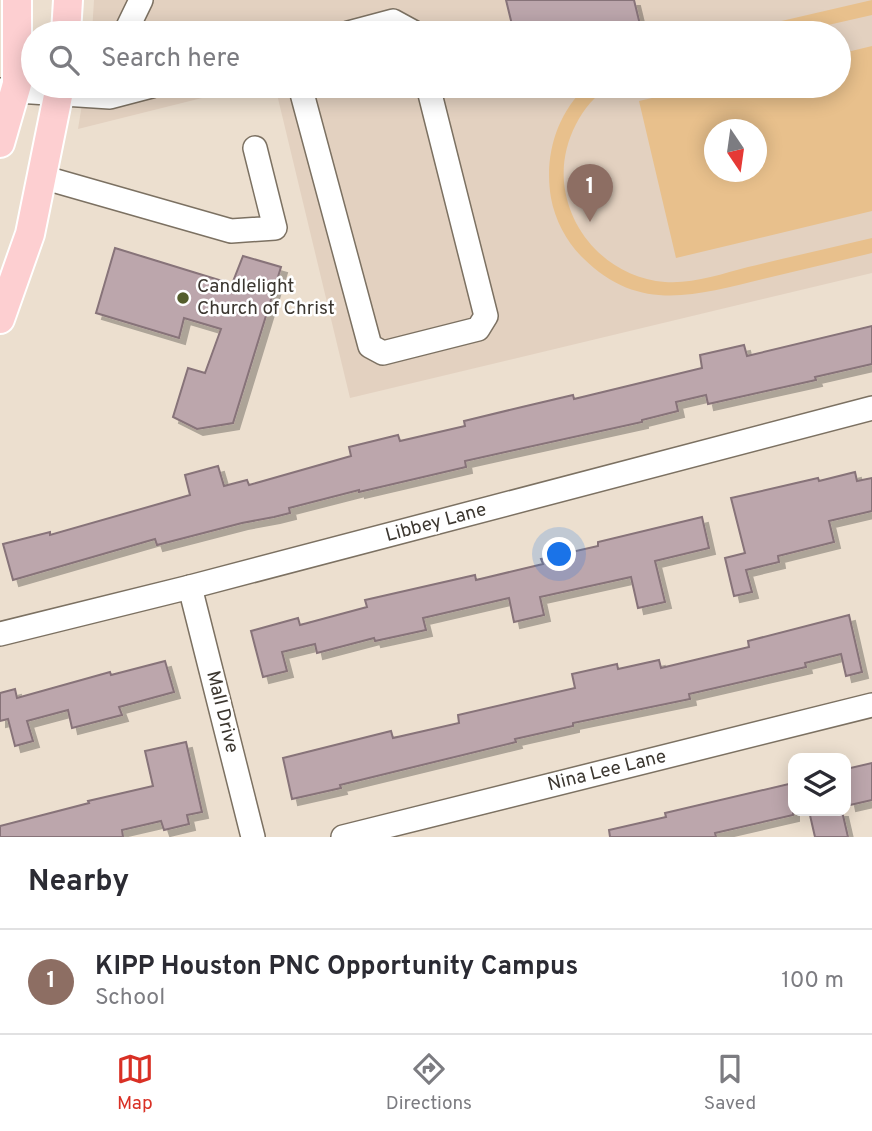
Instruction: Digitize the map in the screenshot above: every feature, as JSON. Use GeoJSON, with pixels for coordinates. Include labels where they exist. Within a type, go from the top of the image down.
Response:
{"type":"FeatureCollection","features":[{"type":"Feature","properties":{"kind":"main road"},"geometry":{"type":"LineString","coordinates":[[67,21],[68,0]]}},
{"type":"Feature","properties":{"kind":"main road"},"geometry":{"type":"LineString","coordinates":[[0,143],[7,91],[12,6]]}},
{"type":"Feature","properties":{"kind":"main road"},"geometry":{"type":"LineString","coordinates":[[0,319],[30,234],[58,98]]}},
{"type":"Feature","properties":{"kind":"street"},"geometry":{"type":"LineString","coordinates":[[131,21],[141,0]]}},
{"type":"Feature","properties":{"kind":"street"},"geometry":{"type":"LineString","coordinates":[[303,98],[370,346],[383,353],[478,329],[486,316],[431,98]]}},
{"type":"Feature","properties":{"kind":"street"},"geometry":{"type":"LineString","coordinates":[[42,177],[231,231],[275,228],[255,148]]}},
{"type":"Feature","properties":{"kind":"street","name":"Libbey Lane"},"geometry":{"type":"LineString","coordinates":[[0,634],[190,587],[872,408]]}},
{"type":"Feature","properties":{"kind":"street","name":"Mall Drive"},"geometry":{"type":"LineString","coordinates":[[190,587],[253,837]]}},
{"type":"Feature","properties":{"kind":"street","name":"Nina Lee Lane"},"geometry":{"type":"LineString","coordinates":[[343,837],[872,705]]}},
{"type":"Feature","properties":{"kind":"shaded area"},"geometry":{"type":"Polygon","coordinates":[[[94,0],[872,0],[872,273],[350,398],[278,98],[851,98],[851,21],[93,21],[94,0]]]}},
{"type":"Feature","properties":{"kind":"shaded area"},"geometry":{"type":"Polygon","coordinates":[[[872,0],[872,15],[846,21],[781,21],[872,0]]]}},
{"type":"Feature","properties":{"kind":"shaded area"},"geometry":{"type":"Polygon","coordinates":[[[872,46],[872,211],[676,258],[639,101],[652,98],[851,98],[851,51],[872,46]]]}},
{"type":"Feature","properties":{"kind":"shaded area"},"geometry":{"type":"Polygon","coordinates":[[[83,98],[202,98],[78,129],[83,98]]]}},
{"type":"Feature","properties":{"kind":"shaded area"},"geometry":{"type":"Polygon","coordinates":[[[576,98],[595,98],[574,128],[566,154],[564,182],[574,219],[596,250],[611,263],[628,272],[665,282],[686,281],[872,238],[872,253],[691,294],[669,296],[625,287],[604,276],[577,252],[562,231],[555,215],[549,167],[555,138],[567,110],[576,98]]]}},
{"type":"Feature","properties":{"kind":"building"},"geometry":{"type":"Polygon","coordinates":[[[506,0],[634,0],[639,21],[511,21],[506,0]]]}},
{"type":"Feature","properties":{"kind":"building"},"geometry":{"type":"Polygon","coordinates":[[[115,248],[232,284],[243,256],[281,267],[233,423],[197,429],[173,417],[188,368],[205,373],[221,329],[184,318],[179,338],[96,313],[115,248]]]}},
{"type":"Feature","properties":{"kind":"building"},"geometry":{"type":"Polygon","coordinates":[[[872,326],[872,364],[815,377],[816,380],[708,404],[706,395],[676,402],[678,411],[642,422],[465,461],[466,467],[289,508],[290,513],[157,545],[155,539],[13,580],[3,544],[50,532],[50,535],[190,495],[185,475],[218,466],[224,486],[247,480],[249,485],[351,456],[349,447],[398,435],[400,441],[465,426],[464,421],[573,395],[574,399],[702,368],[700,355],[744,345],[747,356],[872,326]]]}},
{"type":"Feature","properties":{"kind":"building"},"geometry":{"type":"Polygon","coordinates":[[[855,472],[857,481],[872,478],[872,511],[829,521],[834,542],[778,556],[779,562],[746,570],[752,592],[734,596],[725,558],[745,553],[731,498],[855,472]]]}},
{"type":"Feature","properties":{"kind":"building"},"geometry":{"type":"Polygon","coordinates":[[[702,517],[709,548],[655,561],[665,602],[638,608],[631,577],[540,597],[544,615],[514,622],[509,598],[423,618],[426,630],[375,641],[374,638],[317,653],[315,644],[282,652],[287,671],[263,677],[251,631],[298,618],[300,625],[367,607],[365,600],[475,575],[476,580],[543,564],[541,559],[598,546],[598,542],[702,517]]]}},
{"type":"Feature","properties":{"kind":"building"},"geometry":{"type":"Polygon","coordinates":[[[849,615],[862,672],[846,676],[841,654],[805,663],[806,667],[689,694],[690,699],[573,723],[573,726],[515,739],[516,742],[292,799],[283,758],[391,731],[393,738],[459,723],[458,715],[575,688],[572,674],[617,664],[618,669],[659,660],[661,668],[749,647],[748,641],[849,615]]]}},
{"type":"Feature","properties":{"kind":"building"},"geometry":{"type":"Polygon","coordinates":[[[165,661],[174,692],[119,707],[122,715],[72,728],[68,710],[27,721],[33,741],[15,746],[8,719],[0,721],[0,693],[15,689],[17,698],[110,672],[111,675],[165,661]]]}},
{"type":"Feature","properties":{"kind":"building"},"geometry":{"type":"Polygon","coordinates":[[[186,742],[202,812],[187,815],[189,824],[164,830],[161,821],[122,830],[123,837],[0,837],[0,826],[153,786],[145,751],[186,742]]]}},
{"type":"Feature","properties":{"kind":"building"},"geometry":{"type":"Polygon","coordinates":[[[872,763],[872,800],[851,805],[851,768],[872,763]]]}},
{"type":"Feature","properties":{"kind":"building"},"geometry":{"type":"Polygon","coordinates":[[[788,784],[789,816],[715,833],[716,837],[610,837],[609,830],[666,817],[665,813],[788,784]]]}},
{"type":"Feature","properties":{"kind":"building"},"geometry":{"type":"Polygon","coordinates":[[[810,816],[843,816],[848,837],[815,837],[810,816]]]}},
{"type":"Feature","properties":{"kind":"place","name":"KIPP Houston PNC Opportunity Campus"},"geometry":{"type":"Point","coordinates":[590,222]}},
{"type":"Feature","properties":{"kind":"place","name":"Candlelight Church of Christ"},"geometry":{"type":"Point","coordinates":[183,298]}}]}
